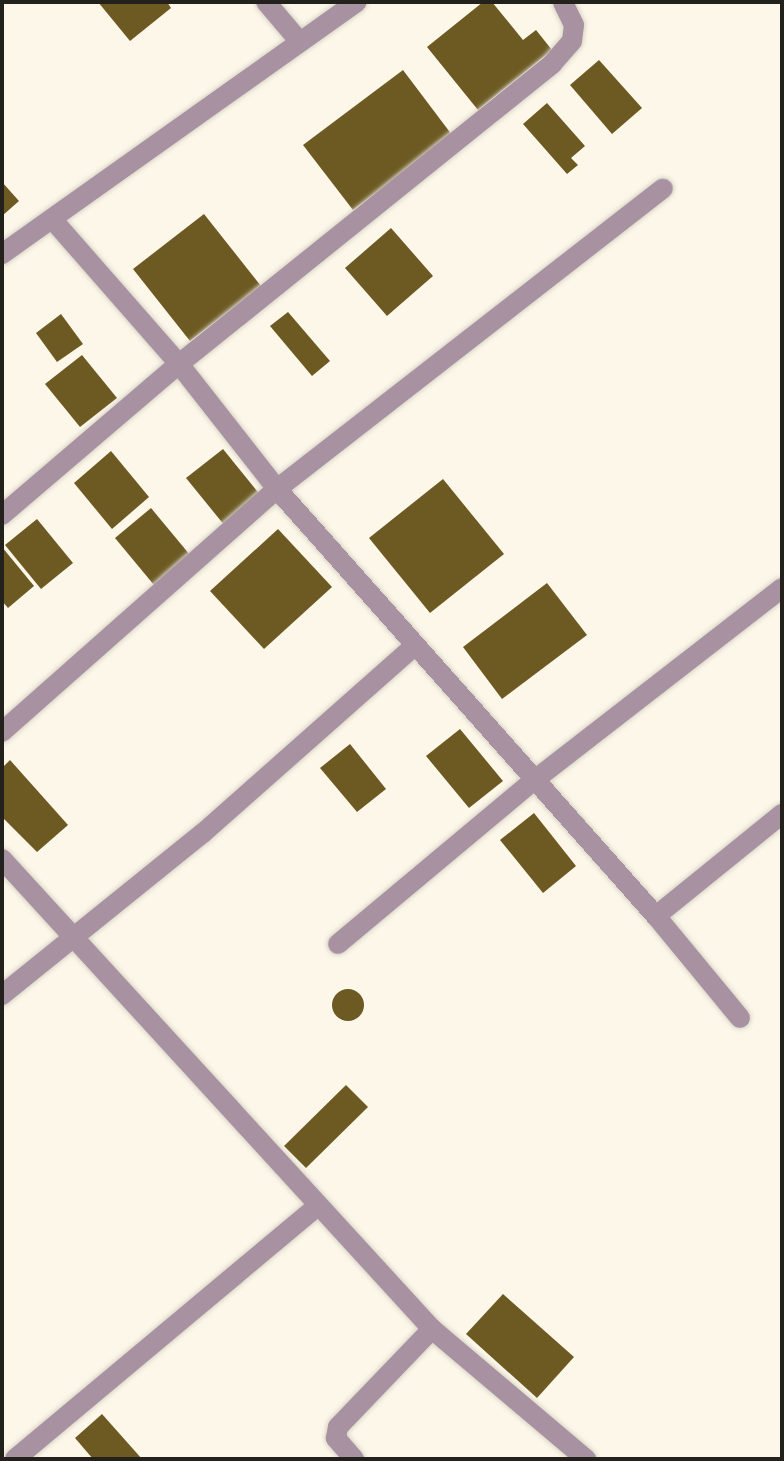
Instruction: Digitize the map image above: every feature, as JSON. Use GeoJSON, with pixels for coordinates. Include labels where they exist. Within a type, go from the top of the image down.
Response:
{"type":"FeatureCollection","features":[{"type":"Feature","properties":{"kind":"street"},"geometry":{"type":"LineString","coordinates":[[266,2],[300,42]]}},
{"type":"Feature","properties":{"kind":"street"},"geometry":{"type":"LineString","coordinates":[[2,254],[356,2]]}},
{"type":"Feature","properties":{"kind":"street"},"geometry":{"type":"LineString","coordinates":[[2,515],[179,364],[552,64],[572,41],[574,25],[563,2]]}},
{"type":"Feature","properties":{"kind":"street"},"geometry":{"type":"LineString","coordinates":[[2,732],[277,489],[663,189]]}},
{"type":"Feature","properties":{"kind":"street"},"geometry":{"type":"LineString","coordinates":[[53,220],[179,364],[277,489],[532,782],[656,916],[740,1018]]}},
{"type":"Feature","properties":{"kind":"street"},"geometry":{"type":"LineString","coordinates":[[338,944],[532,782],[782,588]]}},
{"type":"Feature","properties":{"kind":"street"},"geometry":{"type":"LineString","coordinates":[[2,995],[203,833],[414,646]]}},
{"type":"Feature","properties":{"kind":"street"},"geometry":{"type":"LineString","coordinates":[[656,916],[782,814]]}},
{"type":"Feature","properties":{"kind":"street"},"geometry":{"type":"LineString","coordinates":[[2,859],[432,1329],[586,1459]]}},
{"type":"Feature","properties":{"kind":"street"},"geometry":{"type":"LineString","coordinates":[[15,1459],[318,1206]]}},
{"type":"Feature","properties":{"kind":"street"},"geometry":{"type":"LineString","coordinates":[[354,1459],[336,1438],[338,1427],[432,1329]]}},
{"type":"Feature","properties":{"kind":"building"},"geometry":{"type":"Polygon","coordinates":[[[98,2],[167,2],[171,8],[130,41],[98,2]]]}},
{"type":"Feature","properties":{"kind":"building"},"geometry":{"type":"Polygon","coordinates":[[[483,2],[492,2],[523,40],[536,30],[552,50],[478,110],[427,47],[483,2]]]}},
{"type":"Feature","properties":{"kind":"building"},"geometry":{"type":"Polygon","coordinates":[[[599,60],[642,108],[612,134],[570,85],[599,60]]]}},
{"type":"Feature","properties":{"kind":"building"},"geometry":{"type":"Polygon","coordinates":[[[403,70],[452,135],[353,210],[303,145],[403,70]]]}},
{"type":"Feature","properties":{"kind":"building"},"geometry":{"type":"Polygon","coordinates":[[[547,103],[585,146],[571,158],[578,165],[567,174],[523,124],[547,103]]]}},
{"type":"Feature","properties":{"kind":"building"},"geometry":{"type":"Polygon","coordinates":[[[2,182],[19,201],[2,216],[2,182]]]}},
{"type":"Feature","properties":{"kind":"building"},"geometry":{"type":"Polygon","coordinates":[[[204,214],[261,286],[190,341],[133,269],[204,214]]]}},
{"type":"Feature","properties":{"kind":"building"},"geometry":{"type":"Polygon","coordinates":[[[391,228],[433,276],[387,316],[345,268],[391,228]]]}},
{"type":"Feature","properties":{"kind":"building"},"geometry":{"type":"Polygon","coordinates":[[[288,312],[330,361],[312,376],[270,326],[288,312]]]}},
{"type":"Feature","properties":{"kind":"building"},"geometry":{"type":"Polygon","coordinates":[[[61,314],[83,344],[57,362],[36,333],[61,314]]]}},
{"type":"Feature","properties":{"kind":"building"},"geometry":{"type":"Polygon","coordinates":[[[82,355],[117,398],[80,427],[45,384],[82,355]]]}},
{"type":"Feature","properties":{"kind":"building"},"geometry":{"type":"Polygon","coordinates":[[[223,449],[261,496],[225,526],[186,478],[223,449]]]}},
{"type":"Feature","properties":{"kind":"building"},"geometry":{"type":"Polygon","coordinates":[[[111,451],[149,497],[112,529],[74,483],[111,451]]]}},
{"type":"Feature","properties":{"kind":"building"},"geometry":{"type":"Polygon","coordinates":[[[443,479],[504,554],[430,613],[369,538],[443,479]]]}},
{"type":"Feature","properties":{"kind":"building"},"geometry":{"type":"Polygon","coordinates":[[[151,508],[190,555],[154,585],[115,538],[151,508]]]}},
{"type":"Feature","properties":{"kind":"building"},"geometry":{"type":"Polygon","coordinates":[[[37,519],[73,563],[41,589],[5,545],[37,519]]]}},
{"type":"Feature","properties":{"kind":"building"},"geometry":{"type":"Polygon","coordinates":[[[278,529],[332,587],[264,649],[210,591],[278,529]]]}},
{"type":"Feature","properties":{"kind":"building"},"geometry":{"type":"Polygon","coordinates":[[[2,547],[34,586],[8,608],[2,601],[2,547]]]}},
{"type":"Feature","properties":{"kind":"building"},"geometry":{"type":"Polygon","coordinates":[[[547,583],[587,635],[502,699],[463,647],[547,583]]]}},
{"type":"Feature","properties":{"kind":"building"},"geometry":{"type":"Polygon","coordinates":[[[460,729],[503,781],[469,808],[426,756],[460,729]]]}},
{"type":"Feature","properties":{"kind":"building"},"geometry":{"type":"Polygon","coordinates":[[[350,744],[386,789],[357,812],[320,768],[350,744]]]}},
{"type":"Feature","properties":{"kind":"building"},"geometry":{"type":"Polygon","coordinates":[[[10,760],[68,825],[37,852],[2,817],[2,768],[10,760]]]}},
{"type":"Feature","properties":{"kind":"building"},"geometry":{"type":"Polygon","coordinates":[[[534,813],[576,866],[543,893],[500,840],[534,813]]]}},
{"type":"Feature","properties":{"kind":"building"},"geometry":{"type":"Polygon","coordinates":[[[348,989],[359,994],[364,1005],[359,1016],[348,1021],[337,1016],[332,1005],[337,994],[348,989]]]}},
{"type":"Feature","properties":{"kind":"building"},"geometry":{"type":"Polygon","coordinates":[[[346,1085],[368,1107],[306,1168],[284,1146],[346,1085]]]}},
{"type":"Feature","properties":{"kind":"building"},"geometry":{"type":"Polygon","coordinates":[[[503,1294],[574,1357],[537,1398],[466,1334],[503,1294]]]}},
{"type":"Feature","properties":{"kind":"building"},"geometry":{"type":"Polygon","coordinates":[[[102,1414],[142,1459],[93,1459],[75,1438],[102,1414]]]}}]}
